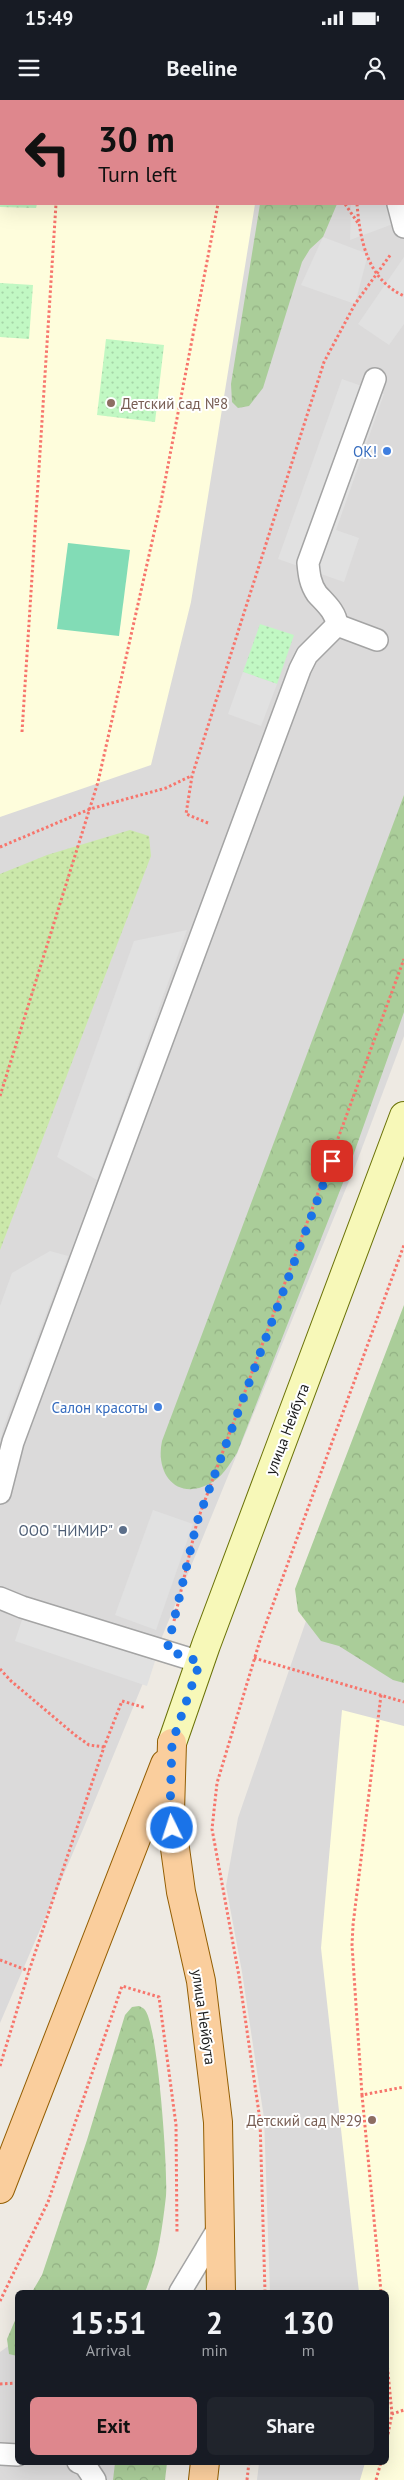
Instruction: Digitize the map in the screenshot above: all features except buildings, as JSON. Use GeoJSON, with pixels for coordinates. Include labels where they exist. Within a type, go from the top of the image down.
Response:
{"type":"FeatureCollection","features":[{"type":"Feature","properties":{"kind":"main road","name":"улица Нейбута"},"geometry":{"type":"LineString","coordinates":[[0,2189],[172,1743]]}},
{"type":"Feature","properties":{"kind":"main road","name":"улица Нейбута"},"geometry":{"type":"LineString","coordinates":[[172,1743],[170,1812],[181,1892],[200,1981],[218,2122],[222,2290]]}},
{"type":"Feature","properties":{"kind":"main road"},"geometry":{"type":"LineString","coordinates":[[203,2480],[205,2465]]}},
{"type":"Feature","properties":{"kind":"street","name":"улица Нейбута"},"geometry":{"type":"LineString","coordinates":[[172,1743],[200,1662],[404,1116]]}},
{"type":"Feature","properties":{"kind":"lane"},"geometry":{"type":"LineString","coordinates":[[398,205],[404,227]]}},
{"type":"Feature","properties":{"kind":"lane"},"geometry":{"type":"LineString","coordinates":[[337,625],[335,616],[316,592],[309,578],[308,563],[375,379]]}},
{"type":"Feature","properties":{"kind":"lane"},"geometry":{"type":"LineString","coordinates":[[337,625],[377,640]]}},
{"type":"Feature","properties":{"kind":"lane"},"geometry":{"type":"LineString","coordinates":[[0,1493],[17,1432],[300,669],[307,655],[337,625]]}},
{"type":"Feature","properties":{"kind":"lane"},"geometry":{"type":"LineString","coordinates":[[0,1598],[22,1608],[109,1635],[167,1650],[200,1662]]}},
{"type":"Feature","properties":{"kind":"lane"},"geometry":{"type":"LineString","coordinates":[[181,2290],[221,2223]]}},
{"type":"Feature","properties":{"kind":"lane"},"geometry":{"type":"LineString","coordinates":[[0,2454],[15,2455]]}},
{"type":"Feature","properties":{"kind":"lane"},"geometry":{"type":"LineString","coordinates":[[84,2465],[95,2480]]}},
{"type":"Feature","properties":{"kind":"path"},"geometry":{"type":"LineString","coordinates":[[22,732],[56,205]]}},
{"type":"Feature","properties":{"kind":"path"},"geometry":{"type":"LineString","coordinates":[[0,1096],[98,782],[161,502],[218,205]]}},
{"type":"Feature","properties":{"kind":"path"},"geometry":{"type":"LineString","coordinates":[[346,205],[359,224]]}},
{"type":"Feature","properties":{"kind":"path"},"geometry":{"type":"LineString","coordinates":[[357,205],[363,248],[375,274],[396,293],[404,296]]}},
{"type":"Feature","properties":{"kind":"path"},"geometry":{"type":"LineString","coordinates":[[186,814],[192,776],[324,362],[355,304],[392,252]]}},
{"type":"Feature","properties":{"kind":"path"},"geometry":{"type":"LineString","coordinates":[[0,847],[90,809],[166,788],[192,776]]}},
{"type":"Feature","properties":{"kind":"path"},"geometry":{"type":"LineString","coordinates":[[167,1650],[197,1522],[404,958]]}},
{"type":"Feature","properties":{"kind":"path"},"geometry":{"type":"LineString","coordinates":[[265,2290],[260,2120],[239,1976],[212,1829],[217,1782],[254,1658],[404,1245]]}},
{"type":"Feature","properties":{"kind":"path"},"geometry":{"type":"LineString","coordinates":[[254,1658],[404,1702]]}},
{"type":"Feature","properties":{"kind":"path"},"geometry":{"type":"LineString","coordinates":[[0,1669],[11,1681],[75,1735],[89,1745],[104,1747]]}},
{"type":"Feature","properties":{"kind":"path"},"geometry":{"type":"LineString","coordinates":[[381,1695],[352,1945],[362,2095],[381,2290]]}},
{"type":"Feature","properties":{"kind":"path"},"geometry":{"type":"LineString","coordinates":[[0,2066],[29,1971],[104,1747],[122,1702],[141,1707]]}},
{"type":"Feature","properties":{"kind":"path"},"geometry":{"type":"LineString","coordinates":[[0,1960],[29,1971]]}},
{"type":"Feature","properties":{"kind":"path"},"geometry":{"type":"LineString","coordinates":[[0,2301],[48,2202],[122,1986],[159,1997],[176,2126],[177,2235]]}},
{"type":"Feature","properties":{"kind":"path"},"geometry":{"type":"LineString","coordinates":[[362,2095],[404,2087]]}},
{"type":"Feature","properties":{"kind":"path"},"geometry":{"type":"LineString","coordinates":[[0,2384],[15,2383]]}},
{"type":"Feature","properties":{"kind":"path"},"geometry":{"type":"LineString","coordinates":[[389,2383],[392,2414],[389,2429]]}},
{"type":"Feature","properties":{"kind":"path"},"geometry":{"type":"LineString","coordinates":[[392,2414],[404,2410]]}},
{"type":"Feature","properties":{"kind":"path"},"geometry":{"type":"LineString","coordinates":[[247,2480],[249,2465]]}},
{"type":"Feature","properties":{"kind":"path"},"geometry":{"type":"LineString","coordinates":[[376,2480],[380,2465]]}},
{"type":"Feature","properties":{"kind":"shaded area"},"geometry":{"type":"Polygon","coordinates":[[[0,205],[404,205],[404,1036],[356,1164],[84,1827],[0,2023],[0,205]]]}},
{"type":"Feature","properties":{"kind":"shaded area","name":"Детский сад №8"},"geometry":{"type":"Polygon","coordinates":[[[0,205],[255,205],[191,602],[151,765],[0,817],[0,205]]]}},
{"type":"Feature","properties":{"kind":"shaded area"},"geometry":{"type":"Polygon","coordinates":[[[351,205],[398,205],[401,221],[350,240],[351,205]]]}},
{"type":"Feature","properties":{"kind":"shaded area"},"geometry":{"type":"Polygon","coordinates":[[[323,237],[368,254],[355,304],[301,285],[323,237]]]}},
{"type":"Feature","properties":{"kind":"shaded area"},"geometry":{"type":"Polygon","coordinates":[[[404,257],[404,324],[389,345],[358,324],[404,257]]]}},
{"type":"Feature","properties":{"kind":"shaded area"},"geometry":{"type":"Polygon","coordinates":[[[342,379],[384,394],[336,530],[359,538],[344,582],[278,559],[342,379]]]}},
{"type":"Feature","properties":{"kind":"shaded area"},"geometry":{"type":"Polygon","coordinates":[[[243,672],[277,684],[261,726],[228,714],[243,672]]]}},
{"type":"Feature","properties":{"kind":"shaded area"},"geometry":{"type":"Polygon","coordinates":[[[187,930],[97,1180],[57,1157],[134,941],[187,930]]]}},
{"type":"Feature","properties":{"kind":"shaded area"},"geometry":{"type":"Polygon","coordinates":[[[50,1251],[68,1256],[3,1429],[0,1442],[0,1306],[12,1273],[50,1251]]]}},
{"type":"Feature","properties":{"kind":"shaded area"},"geometry":{"type":"Polygon","coordinates":[[[404,1337],[404,2480],[257,2480],[259,2465],[389,2465],[389,2290],[270,2290],[264,2118],[242,1972],[226,1886],[238,1818],[404,1337]]]}},
{"type":"Feature","properties":{"kind":"shaded area"},"geometry":{"type":"Polygon","coordinates":[[[153,1510],[193,1524],[156,1630],[115,1615],[153,1510]]]}},
{"type":"Feature","properties":{"kind":"shaded area"},"geometry":{"type":"Polygon","coordinates":[[[23,1617],[155,1661],[147,1686],[15,1641],[23,1617]]]}},
{"type":"Feature","properties":{"kind":"shaded area","name":"Детский сад №29"},"geometry":{"type":"Polygon","coordinates":[[[342,1710],[404,1726],[404,2480],[360,2480],[364,2465],[389,2465],[389,2290],[359,2290],[321,1948],[342,1710]]]}},
{"type":"Feature","properties":{"kind":"shaded area"},"geometry":{"type":"Polygon","coordinates":[[[15,2341],[15,2465],[123,2465],[122,2480],[0,2480],[0,2352],[15,2341]]]}},
{"type":"Feature","properties":{"kind":"green space"},"geometry":{"type":"Polygon","coordinates":[[[0,205],[37,205],[36,208],[0,207],[0,205]]]}},
{"type":"Feature","properties":{"kind":"green space"},"geometry":{"type":"Polygon","coordinates":[[[260,205],[337,205],[323,237],[310,249],[302,262],[263,388],[249,406],[238,408],[232,402],[231,384],[260,205]]]}},
{"type":"Feature","properties":{"kind":"green space"},"geometry":{"type":"Polygon","coordinates":[[[0,283],[33,285],[29,339],[0,337],[0,283]]]}},
{"type":"Feature","properties":{"kind":"green space"},"geometry":{"type":"Polygon","coordinates":[[[106,339],[164,345],[155,422],[97,415],[106,339]]]}},
{"type":"Feature","properties":{"kind":"green space"},"geometry":{"type":"Polygon","coordinates":[[[68,543],[130,550],[119,636],[57,629],[68,543]]]}},
{"type":"Feature","properties":{"kind":"green space"},"geometry":{"type":"Polygon","coordinates":[[[260,624],[294,635],[277,684],[243,672],[260,624]]]}},
{"type":"Feature","properties":{"kind":"green space"},"geometry":{"type":"Polygon","coordinates":[[[404,795],[404,1012],[348,1170],[237,1453],[225,1471],[214,1481],[197,1488],[187,1489],[170,1481],[165,1473],[162,1464],[162,1441],[404,795]]]}},
{"type":"Feature","properties":{"kind":"green space"},"geometry":{"type":"Polygon","coordinates":[[[130,830],[149,836],[151,856],[0,1250],[0,874],[47,855],[130,830]]]}},
{"type":"Feature","properties":{"kind":"green space"},"geometry":{"type":"Polygon","coordinates":[[[404,1305],[404,1683],[393,1680],[339,1646],[321,1641],[298,1611],[295,1589],[404,1305]]]}},
{"type":"Feature","properties":{"kind":"green space"},"geometry":{"type":"Polygon","coordinates":[[[139,2006],[143,2008],[150,2022],[161,2100],[166,2196],[159,2245],[153,2269],[146,2290],[33,2290],[42,2275],[87,2140],[125,2015],[132,2007],[139,2006]]]}},
{"type":"Feature","properties":{"kind":"green space"},"geometry":{"type":"Polygon","coordinates":[[[15,2321],[15,2356],[9,2354],[7,2339],[15,2321]]]}},
{"type":"Feature","properties":{"kind":"green space"},"geometry":{"type":"Polygon","coordinates":[[[115,2465],[167,2465],[165,2480],[113,2480],[115,2465]]]}},
{"type":"Feature","properties":{"kind":"place","name":"Детский сад №8"},"geometry":{"type":"Point","coordinates":[111,403]}},
{"type":"Feature","properties":{"kind":"place","name":"ОК!"},"geometry":{"type":"Point","coordinates":[387,451]}},
{"type":"Feature","properties":{"kind":"place","name":"Салон красоты"},"geometry":{"type":"Point","coordinates":[158,1407]}},
{"type":"Feature","properties":{"kind":"place","name":"ООО \"НИМИР\""},"geometry":{"type":"Point","coordinates":[123,1530]}},
{"type":"Feature","properties":{"kind":"place","name":"Детский сад №29"},"geometry":{"type":"Point","coordinates":[372,2120]}},
{"type":"Feature","properties":{"kind":"route"},"geometry":{"type":"LineString","coordinates":[[172,1828],[170,1812],[172,1743],[200,1662],[167,1650],[197,1522],[332,1161]]}}]}
